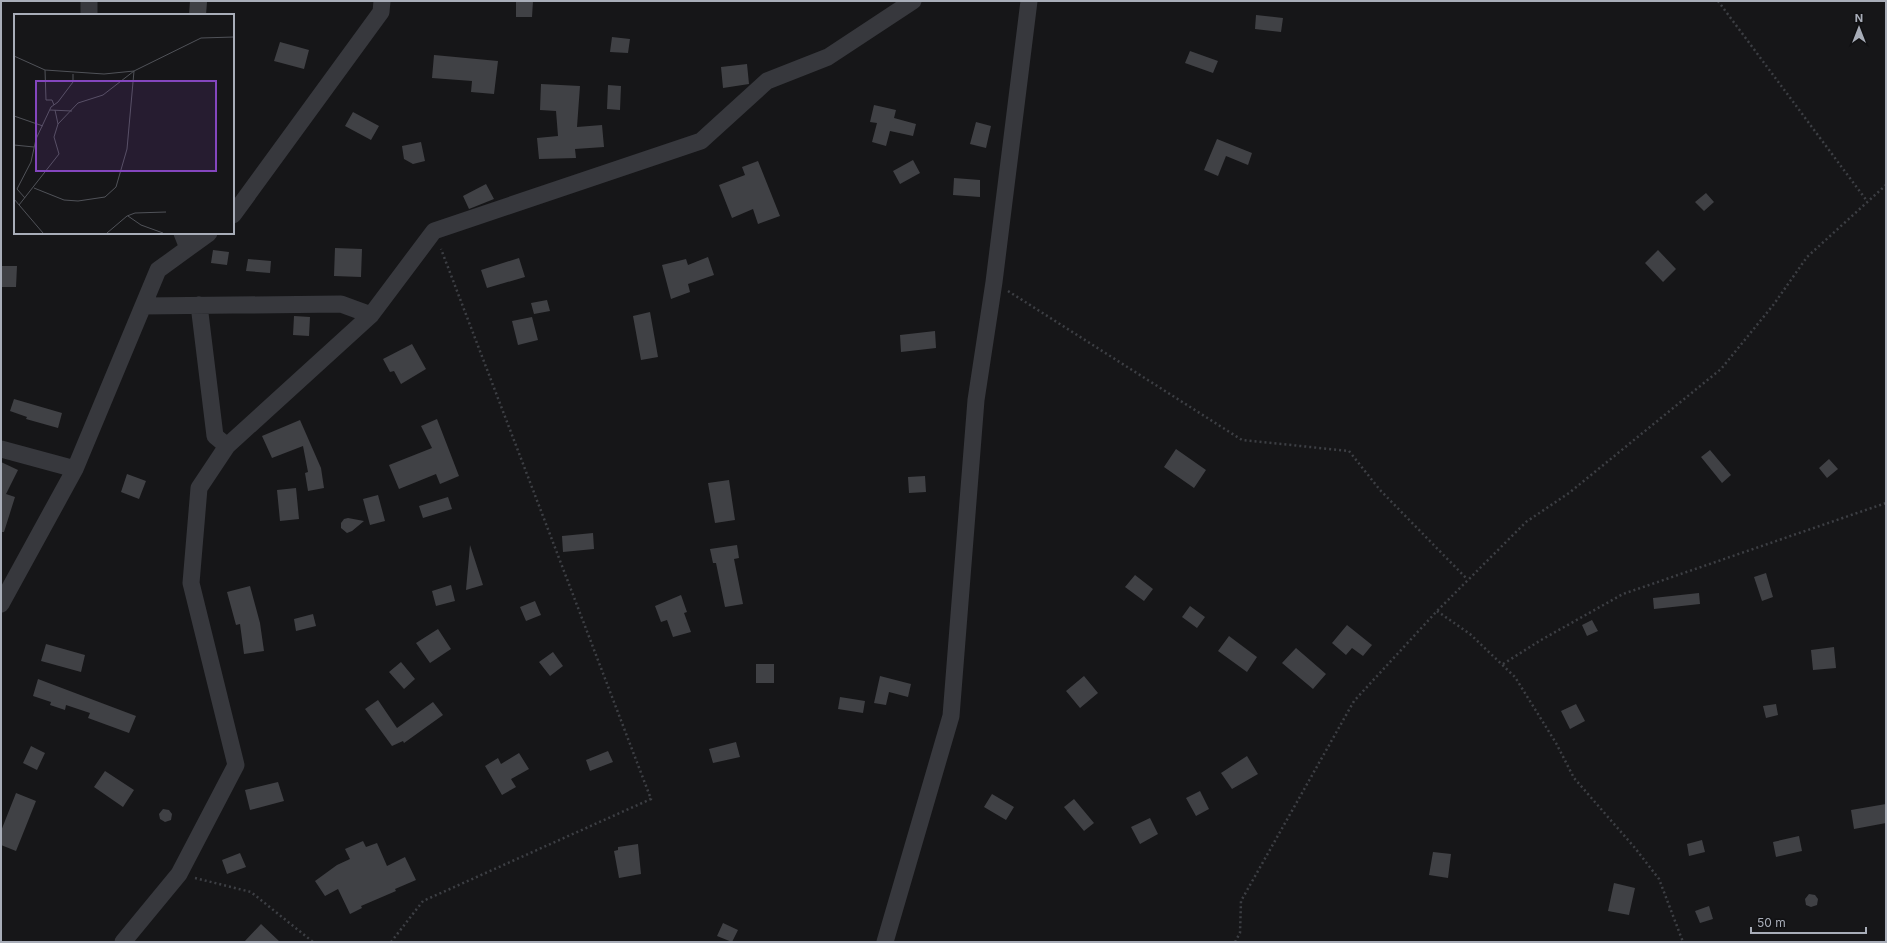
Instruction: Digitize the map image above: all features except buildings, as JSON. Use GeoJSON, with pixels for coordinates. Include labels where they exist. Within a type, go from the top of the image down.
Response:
{"type":"FeatureCollection","features":[{"type":"Feature","properties":{"kind":"street"},"geometry":{"type":"LineString","coordinates":[[89,1],[89,14]]}},
{"type":"Feature","properties":{"kind":"street"},"geometry":{"type":"LineString","coordinates":[[234,214],[381,12],[382,1]]}},
{"type":"Feature","properties":{"kind":"street"},"geometry":{"type":"LineString","coordinates":[[123,942],[179,874],[236,765],[191,583],[199,488],[226,446],[371,315],[434,231],[701,141],[767,81],[828,56],[913,1]]}},
{"type":"Feature","properties":{"kind":"street"},"geometry":{"type":"LineString","coordinates":[[885,942],[951,716],[976,400],[994,282],[1029,1]]}},
{"type":"Feature","properties":{"kind":"street"},"geometry":{"type":"LineString","coordinates":[[1,604],[75,469],[158,270],[185,241],[206,234]]}},
{"type":"Feature","properties":{"kind":"street"},"geometry":{"type":"LineString","coordinates":[[143,306],[341,304],[371,315]]}},
{"type":"Feature","properties":{"kind":"street"},"geometry":{"type":"LineString","coordinates":[[199,305],[215,436],[226,446]]}},
{"type":"Feature","properties":{"kind":"street"},"geometry":{"type":"LineString","coordinates":[[1,449],[75,469]]}},
{"type":"Feature","properties":{"kind":"path"},"geometry":{"type":"LineString","coordinates":[[1718,1],[1867,201]]}},
{"type":"Feature","properties":{"kind":"path"},"geometry":{"type":"LineString","coordinates":[[1235,942],[1240,933],[1240,901],[1354,700],[1436,611],[1526,522],[1569,493],[1721,369],[1774,304],[1807,256],[1886,185]]}},
{"type":"Feature","properties":{"kind":"path"},"geometry":{"type":"LineString","coordinates":[[391,942],[422,901],[651,799],[434,231]]}},
{"type":"Feature","properties":{"kind":"path"},"geometry":{"type":"LineString","coordinates":[[994,282],[1242,440],[1349,451],[1380,490],[1467,579]]}},
{"type":"Feature","properties":{"kind":"path"},"geometry":{"type":"LineString","coordinates":[[1503,664],[1541,640],[1623,594],[1886,503]]}},
{"type":"Feature","properties":{"kind":"path"},"geometry":{"type":"LineString","coordinates":[[1436,611],[1470,634],[1515,677],[1556,743],[1574,778],[1635,848],[1659,879],[1683,942]]}},
{"type":"Feature","properties":{"kind":"path"},"geometry":{"type":"LineString","coordinates":[[179,874],[251,892],[313,942]]}}]}
